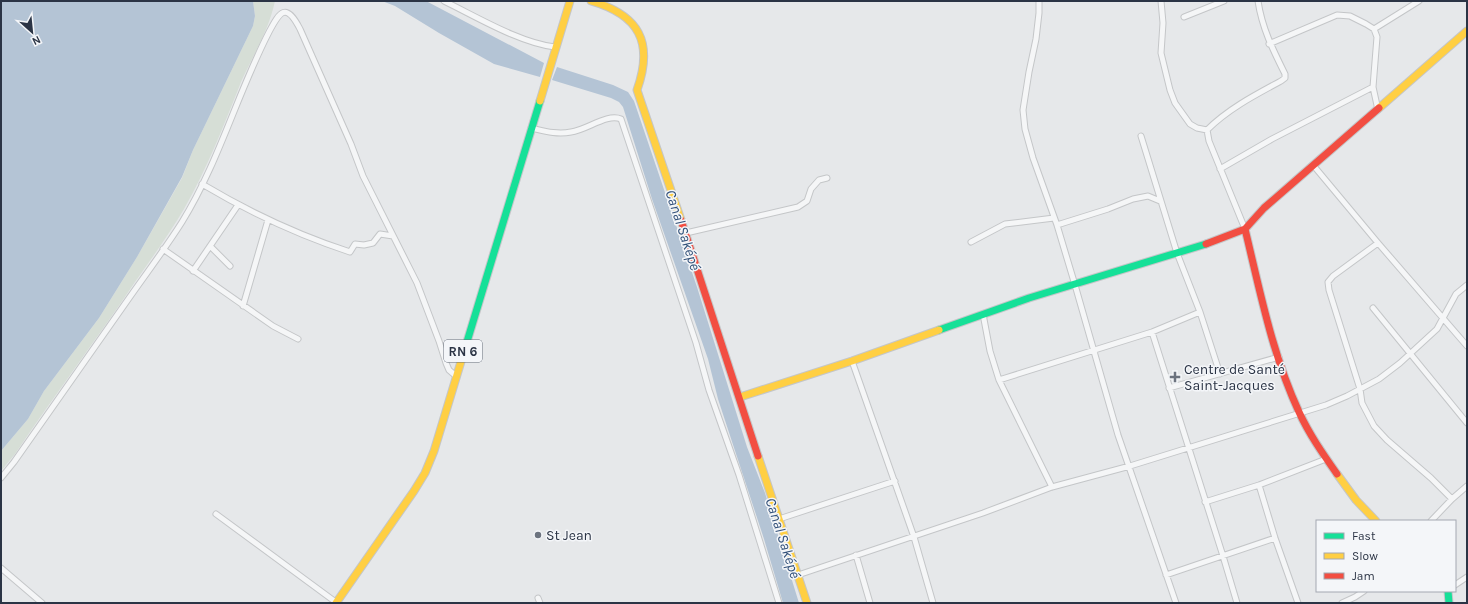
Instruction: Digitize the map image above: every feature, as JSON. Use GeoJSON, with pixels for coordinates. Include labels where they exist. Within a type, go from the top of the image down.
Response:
{"type":"FeatureCollection","features":[{"type":"Feature","properties":{"kind":"street"},"geometry":{"type":"LineString","coordinates":[[444,1],[520,37],[554,50]]}},
{"type":"Feature","properties":{"kind":"street","name":"RN 6"},"geometry":{"type":"LineString","coordinates":[[337,603],[399,514],[424,472],[434,451],[570,1]]}},
{"type":"Feature","properties":{"kind":"street"},"geometry":{"type":"LineString","coordinates":[[591,1],[612,8],[623,14],[634,25],[641,36],[644,63],[642,77],[637,90],[686,233],[807,603]]}},
{"type":"Feature","properties":{"kind":"street"},"geometry":{"type":"LineString","coordinates":[[1039,1],[1036,39],[1023,110],[1025,129],[1033,158],[1057,225],[1076,285],[1118,434],[1176,603]]}},
{"type":"Feature","properties":{"kind":"street"},"geometry":{"type":"LineString","coordinates":[[1161,1],[1163,23],[1161,52],[1170,90],[1175,103],[1190,124],[1197,128],[1207,130]]}},
{"type":"Feature","properties":{"kind":"street"},"geometry":{"type":"LineString","coordinates":[[1184,17],[1224,1]]}},
{"type":"Feature","properties":{"kind":"street"},"geometry":{"type":"LineString","coordinates":[[1207,130],[1216,120],[1238,105],[1285,78],[1285,74],[1269,44],[1260,14],[1258,1]]}},
{"type":"Feature","properties":{"kind":"street"},"geometry":{"type":"LineString","coordinates":[[1374,29],[1419,1]]}},
{"type":"Feature","properties":{"kind":"street"},"geometry":{"type":"LineString","coordinates":[[1,478],[14,462],[182,221],[202,184],[225,135],[251,68],[278,15],[282,12],[287,12],[294,18],[300,29],[332,100],[363,176],[417,283],[449,370],[456,376]]}},
{"type":"Feature","properties":{"kind":"street"},"geometry":{"type":"LineString","coordinates":[[1269,44],[1337,15],[1344,15],[1354,18],[1374,29],[1377,37],[1377,43],[1373,87],[1378,110]]}},
{"type":"Feature","properties":{"kind":"street"},"geometry":{"type":"LineString","coordinates":[[740,397],[852,362],[983,314],[1215,241],[1245,229],[1264,208],[1467,31]]}},
{"type":"Feature","properties":{"kind":"street"},"geometry":{"type":"LineString","coordinates":[[1220,169],[1278,136],[1373,87]]}},
{"type":"Feature","properties":{"kind":"street"},"geometry":{"type":"LineString","coordinates":[[531,128],[558,134],[585,129],[605,119],[616,117],[621,119],[681,296],[706,375],[709,390],[739,475],[779,603]]}},
{"type":"Feature","properties":{"kind":"street"},"geometry":{"type":"LineString","coordinates":[[1207,130],[1209,141],[1245,229],[1278,357],[1300,412],[1326,459],[1375,520]]}},
{"type":"Feature","properties":{"kind":"street"},"geometry":{"type":"LineString","coordinates":[[1141,136],[1177,253],[1200,312],[1220,374]]}},
{"type":"Feature","properties":{"kind":"street"},"geometry":{"type":"LineString","coordinates":[[1313,165],[1378,244],[1467,346]]}},
{"type":"Feature","properties":{"kind":"street"},"geometry":{"type":"LineString","coordinates":[[686,233],[798,207],[807,201],[811,189],[818,180],[827,178]]}},
{"type":"Feature","properties":{"kind":"street"},"geometry":{"type":"LineString","coordinates":[[202,184],[268,220],[313,240],[350,252],[355,244],[364,245],[373,243],[380,234],[393,236]]}},
{"type":"Feature","properties":{"kind":"street"},"geometry":{"type":"LineString","coordinates":[[1057,225],[1108,209],[1133,198],[1148,196],[1160,201]]}},
{"type":"Feature","properties":{"kind":"street"},"geometry":{"type":"LineString","coordinates":[[193,271],[238,205]]}},
{"type":"Feature","properties":{"kind":"street"},"geometry":{"type":"LineString","coordinates":[[972,242],[1005,224],[1054,218]]}},
{"type":"Feature","properties":{"kind":"street"},"geometry":{"type":"LineString","coordinates":[[243,306],[268,220]]}},
{"type":"Feature","properties":{"kind":"street"},"geometry":{"type":"LineString","coordinates":[[1378,244],[1333,276],[1328,282],[1329,290],[1360,389],[1362,403],[1374,426],[1387,440],[1431,478],[1452,499]]}},
{"type":"Feature","properties":{"kind":"street"},"geometry":{"type":"LineString","coordinates":[[210,246],[230,266]]}},
{"type":"Feature","properties":{"kind":"street"},"geometry":{"type":"LineString","coordinates":[[163,249],[243,306],[273,326],[298,339]]}},
{"type":"Feature","properties":{"kind":"street"},"geometry":{"type":"LineString","coordinates":[[798,575],[914,537],[1052,487],[1189,448],[1326,405],[1347,396],[1379,379],[1400,363],[1437,329],[1444,319],[1456,294],[1467,285]]}},
{"type":"Feature","properties":{"kind":"street"},"geometry":{"type":"LineString","coordinates":[[1373,308],[1467,423]]}},
{"type":"Feature","properties":{"kind":"street"},"geometry":{"type":"LineString","coordinates":[[999,380],[1152,332],[1200,312]]}},
{"type":"Feature","properties":{"kind":"street"},"geometry":{"type":"LineString","coordinates":[[983,314],[990,351],[999,380],[1052,487]]}},
{"type":"Feature","properties":{"kind":"street"},"geometry":{"type":"LineString","coordinates":[[1152,332],[1237,603]]}},
{"type":"Feature","properties":{"kind":"street"},"geometry":{"type":"LineString","coordinates":[[1169,388],[1278,357]]}},
{"type":"Feature","properties":{"kind":"street"},"geometry":{"type":"LineString","coordinates":[[852,362],[914,537],[933,603]]}},
{"type":"Feature","properties":{"kind":"street"},"geometry":{"type":"LineString","coordinates":[[1205,502],[1258,485],[1326,459]]}},
{"type":"Feature","properties":{"kind":"street"},"geometry":{"type":"LineString","coordinates":[[779,519],[895,481]]}},
{"type":"Feature","properties":{"kind":"street"},"geometry":{"type":"LineString","coordinates":[[1258,485],[1298,603]]}},
{"type":"Feature","properties":{"kind":"street"},"geometry":{"type":"LineString","coordinates":[[1432,520],[1467,486]]}},
{"type":"Feature","properties":{"kind":"street"},"geometry":{"type":"LineString","coordinates":[[216,514],[337,603]]}},
{"type":"Feature","properties":{"kind":"street"},"geometry":{"type":"LineString","coordinates":[[1166,575],[1275,538]]}},
{"type":"Feature","properties":{"kind":"street"},"geometry":{"type":"LineString","coordinates":[[856,556],[870,603]]}},
{"type":"Feature","properties":{"kind":"street"},"geometry":{"type":"LineString","coordinates":[[1,568],[42,603]]}},
{"type":"Feature","properties":{"kind":"street"},"geometry":{"type":"LineString","coordinates":[[1456,584],[1467,577]]}},
{"type":"Feature","properties":{"kind":"street"},"geometry":{"type":"LineString","coordinates":[[1342,603],[1362,592]]}},
{"type":"Feature","properties":{"kind":"street"},"geometry":{"type":"LineString","coordinates":[[1448,592],[1449,603]]}},
{"type":"Feature","properties":{"kind":"shaded area"},"geometry":{"type":"Polygon","coordinates":[[[253,1],[275,1],[265,32],[241,82],[215,147],[184,209],[154,255],[15,454],[1,471],[1,451],[28,419],[44,391],[99,318],[137,257],[182,178],[193,150],[253,26],[255,16],[253,1]]]}},
{"type":"Feature","properties":{"kind":"water"},"geometry":{"type":"Polygon","coordinates":[[[1,1],[253,1],[255,16],[253,26],[193,150],[182,177],[137,257],[99,318],[44,391],[28,419],[1,451],[1,1]]]}},
{"type":"Feature","properties":{"kind":"water"},"geometry":{"type":"Polygon","coordinates":[[[382,1],[426,1],[544,63],[540,77],[494,64],[395,6],[382,1]]]}},
{"type":"Feature","properties":{"kind":"water"},"geometry":{"type":"Polygon","coordinates":[[[557,67],[613,85],[628,92],[634,101],[697,287],[747,447],[765,493],[799,603],[783,603],[764,539],[718,399],[708,359],[652,199],[623,107],[619,102],[611,98],[552,80],[557,67]]]}},
{"type":"Feature","properties":{"kind":"traffic: fast"},"geometry":{"type":"LineString","coordinates":[[466,345],[540,101]]}},
{"type":"Feature","properties":{"kind":"traffic: fast"},"geometry":{"type":"LineString","coordinates":[[939,330],[1029,298],[1206,244]]}},
{"type":"Feature","properties":{"kind":"traffic: fast"},"geometry":{"type":"LineString","coordinates":[[1448,592],[1449,603]]}},
{"type":"Feature","properties":{"kind":"traffic: slow"},"geometry":{"type":"LineString","coordinates":[[540,101],[570,1]]}},
{"type":"Feature","properties":{"kind":"traffic: slow"},"geometry":{"type":"LineString","coordinates":[[591,1],[621,14],[631,23],[643,44],[644,58],[642,73],[637,90],[681,220]]}},
{"type":"Feature","properties":{"kind":"traffic: slow"},"geometry":{"type":"LineString","coordinates":[[1379,108],[1467,31]]}},
{"type":"Feature","properties":{"kind":"traffic: slow"},"geometry":{"type":"LineString","coordinates":[[740,397],[852,361],[939,330]]}},
{"type":"Feature","properties":{"kind":"traffic: slow"},"geometry":{"type":"LineString","coordinates":[[336,603],[425,473],[434,451],[466,345]]}},
{"type":"Feature","properties":{"kind":"traffic: slow"},"geometry":{"type":"LineString","coordinates":[[758,456],[807,603]]}},
{"type":"Feature","properties":{"kind":"traffic: slow"},"geometry":{"type":"LineString","coordinates":[[1337,474],[1356,500],[1375,520]]}},
{"type":"Feature","properties":{"kind":"traffic: jam"},"geometry":{"type":"LineString","coordinates":[[1206,244],[1245,229],[1264,208],[1379,108]]}},
{"type":"Feature","properties":{"kind":"traffic: jam"},"geometry":{"type":"LineString","coordinates":[[681,220],[758,456]]}},
{"type":"Feature","properties":{"kind":"traffic: jam"},"geometry":{"type":"LineString","coordinates":[[1245,229],[1281,368],[1307,428],[1337,474]]}},
{"type":"Feature","properties":{"kind":"place","name":"Centre de Santé Saint-Jacques"},"geometry":{"type":"Point","coordinates":[1175,377]}},
{"type":"Feature","properties":{"kind":"place","name":"St Jean"},"geometry":{"type":"Point","coordinates":[538,535]}},
{"type":"Feature","properties":{"kind":"water label","name":"Canal Saképé"},"geometry":{"type":"Point","coordinates":[683,230]}},
{"type":"Feature","properties":{"kind":"water label","name":"Canal Saképé"},"geometry":{"type":"Point","coordinates":[783,538]}}]}
